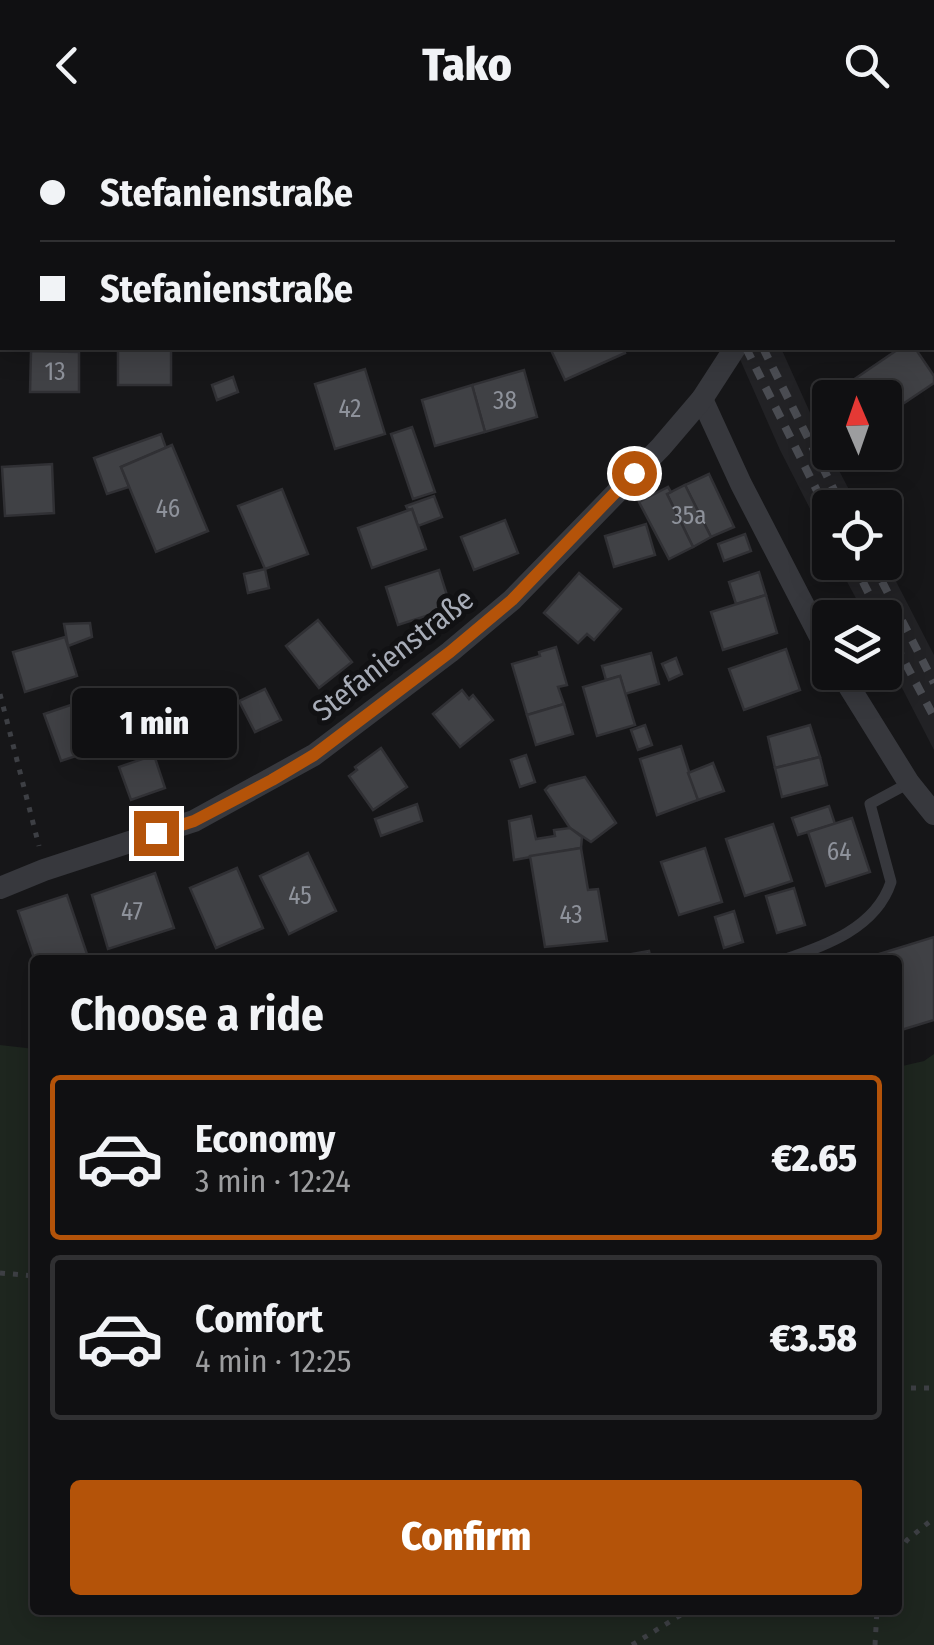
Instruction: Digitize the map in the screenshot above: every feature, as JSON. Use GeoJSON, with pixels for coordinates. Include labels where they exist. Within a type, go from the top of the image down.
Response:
{"type":"FeatureCollection","features":[{"type":"Feature","properties":{"kind":"street","name":"Stefanienstraße"},"geometry":{"type":"LineString","coordinates":[[0,888],[194,821],[314,755],[512,600],[661,447],[702,399],[734,350]]}},
{"type":"Feature","properties":{"kind":"street"},"geometry":{"type":"LineString","coordinates":[[702,399],[812,621]]}},
{"type":"Feature","properties":{"kind":"street"},"geometry":{"type":"LineString","coordinates":[[851,690],[909,783],[934,814]]}},
{"type":"Feature","properties":{"kind":"lane"},"geometry":{"type":"LineString","coordinates":[[797,955],[832,942],[878,910],[890,882],[870,804],[909,783]]}},
{"type":"Feature","properties":{"kind":"path"},"geometry":{"type":"LineString","coordinates":[[0,694],[44,870]]}},
{"type":"Feature","properties":{"kind":"path"},"geometry":{"type":"LineString","coordinates":[[0,1273],[30,1276]]}},
{"type":"Feature","properties":{"kind":"path"},"geometry":{"type":"LineString","coordinates":[[902,1388],[934,1388]]}},
{"type":"Feature","properties":{"kind":"path"},"geometry":{"type":"LineString","coordinates":[[902,1547],[934,1518]]}},
{"type":"Feature","properties":{"kind":"path"},"geometry":{"type":"LineString","coordinates":[[902,1541],[907,1540]]}},
{"type":"Feature","properties":{"kind":"path"},"geometry":{"type":"LineString","coordinates":[[632,1645],[682,1615]]}},
{"type":"Feature","properties":{"kind":"path"},"geometry":{"type":"LineString","coordinates":[[875,1645],[877,1615]]}},
{"type":"Feature","properties":{"kind":"shaded area"},"geometry":{"type":"Polygon","coordinates":[[[736,350],[782,350],[812,417],[812,470],[839,470],[849,490],[812,490],[812,513],[736,350]]]}},
{"type":"Feature","properties":{"kind":"shaded area"},"geometry":{"type":"Polygon","coordinates":[[[846,580],[895,580],[934,655],[934,750],[902,688],[902,600],[857,600],[846,580]]]}},
{"type":"Feature","properties":{"kind":"shaded area"},"geometry":{"type":"Polygon","coordinates":[[[0,1045],[30,1048],[30,1615],[902,1615],[902,1066],[924,1061],[934,1054],[934,1645],[0,1645],[0,1045]]]}},
{"type":"Feature","properties":{"kind":"building"},"geometry":{"type":"Polygon","coordinates":[[[118,350],[171,350],[171,385],[118,385],[118,350]]]}},
{"type":"Feature","properties":{"kind":"building"},"geometry":{"type":"Polygon","coordinates":[[[551,350],[624,350],[625,353],[565,380],[551,350]]]}},
{"type":"Feature","properties":{"kind":"building"},"geometry":{"type":"Polygon","coordinates":[[[897,350],[916,350],[934,376],[934,383],[902,405],[902,380],[853,380],[897,350]]]}},
{"type":"Feature","properties":{"kind":"building"},"geometry":{"type":"Polygon","coordinates":[[[31,351],[79,352],[79,392],[30,392],[31,351]]]}},
{"type":"Feature","properties":{"kind":"building"},"geometry":{"type":"Polygon","coordinates":[[[365,369],[385,434],[335,449],[315,384],[365,369]]]}},
{"type":"Feature","properties":{"kind":"building"},"geometry":{"type":"Polygon","coordinates":[[[524,370],[537,417],[485,432],[472,385],[524,370]]]}},
{"type":"Feature","properties":{"kind":"building"},"geometry":{"type":"Polygon","coordinates":[[[233,377],[238,392],[217,400],[212,385],[233,377]]]}},
{"type":"Feature","properties":{"kind":"building"},"geometry":{"type":"Polygon","coordinates":[[[472,385],[485,432],[435,446],[422,400],[472,385]]]}},
{"type":"Feature","properties":{"kind":"building"},"geometry":{"type":"Polygon","coordinates":[[[412,427],[435,492],[413,499],[391,434],[412,427]]]}},
{"type":"Feature","properties":{"kind":"building"},"geometry":{"type":"Polygon","coordinates":[[[161,434],[166,448],[121,467],[129,487],[107,494],[94,458],[161,434]]]}},
{"type":"Feature","properties":{"kind":"building"},"geometry":{"type":"Polygon","coordinates":[[[172,445],[208,531],[156,552],[121,467],[172,445]]]}},
{"type":"Feature","properties":{"kind":"building"},"geometry":{"type":"Polygon","coordinates":[[[52,464],[54,513],[5,516],[2,467],[52,464]]]}},
{"type":"Feature","properties":{"kind":"building"},"geometry":{"type":"Polygon","coordinates":[[[709,474],[734,527],[711,537],[685,485],[709,474]]]}},
{"type":"Feature","properties":{"kind":"building"},"geometry":{"type":"Polygon","coordinates":[[[685,485],[711,537],[693,547],[667,494],[685,485]]]}},
{"type":"Feature","properties":{"kind":"building"},"geometry":{"type":"Polygon","coordinates":[[[668,487],[671,492],[667,494],[693,547],[669,559],[639,502],[668,487]]]}},
{"type":"Feature","properties":{"kind":"building"},"geometry":{"type":"Polygon","coordinates":[[[282,489],[308,554],[265,569],[238,506],[282,489]]]}},
{"type":"Feature","properties":{"kind":"building"},"geometry":{"type":"Polygon","coordinates":[[[434,496],[442,517],[418,526],[412,509],[406,506],[434,496]]]}},
{"type":"Feature","properties":{"kind":"building"},"geometry":{"type":"Polygon","coordinates":[[[412,509],[426,549],[372,568],[358,528],[412,509]]]}},
{"type":"Feature","properties":{"kind":"building"},"geometry":{"type":"Polygon","coordinates":[[[505,520],[518,553],[474,570],[461,537],[505,520]]]}},
{"type":"Feature","properties":{"kind":"building"},"geometry":{"type":"Polygon","coordinates":[[[646,524],[655,555],[614,567],[605,536],[646,524]]]}},
{"type":"Feature","properties":{"kind":"building"},"geometry":{"type":"Polygon","coordinates":[[[745,534],[751,551],[724,561],[718,544],[745,534]]]}},
{"type":"Feature","properties":{"kind":"building"},"geometry":{"type":"Polygon","coordinates":[[[265,569],[269,588],[248,593],[244,574],[265,569]]]}},
{"type":"Feature","properties":{"kind":"building"},"geometry":{"type":"Polygon","coordinates":[[[439,570],[451,608],[398,625],[386,587],[439,570]]]}},
{"type":"Feature","properties":{"kind":"building"},"geometry":{"type":"Polygon","coordinates":[[[759,572],[766,595],[736,604],[729,582],[759,572]]]}},
{"type":"Feature","properties":{"kind":"building"},"geometry":{"type":"Polygon","coordinates":[[[579,573],[621,609],[594,640],[587,634],[578,643],[544,613],[579,573]]]}},
{"type":"Feature","properties":{"kind":"building"},"geometry":{"type":"Polygon","coordinates":[[[766,595],[777,633],[723,650],[711,612],[766,595]]]}},
{"type":"Feature","properties":{"kind":"building"},"geometry":{"type":"Polygon","coordinates":[[[318,620],[352,662],[319,688],[286,646],[318,620]]]}},
{"type":"Feature","properties":{"kind":"building"},"geometry":{"type":"Polygon","coordinates":[[[90,623],[92,637],[68,646],[64,624],[90,623]]]}},
{"type":"Feature","properties":{"kind":"building"},"geometry":{"type":"Polygon","coordinates":[[[65,637],[77,676],[25,692],[13,652],[65,637]]]}},
{"type":"Feature","properties":{"kind":"building"},"geometry":{"type":"Polygon","coordinates":[[[556,647],[567,685],[558,687],[564,704],[527,715],[512,664],[556,647]]]}},
{"type":"Feature","properties":{"kind":"building"},"geometry":{"type":"Polygon","coordinates":[[[786,649],[800,690],[744,710],[729,669],[786,649]]]}},
{"type":"Feature","properties":{"kind":"building"},"geometry":{"type":"Polygon","coordinates":[[[651,653],[659,684],[625,694],[620,676],[606,680],[602,666],[651,653]]]}},
{"type":"Feature","properties":{"kind":"building"},"geometry":{"type":"Polygon","coordinates":[[[676,658],[682,674],[669,680],[662,664],[676,658]]]}},
{"type":"Feature","properties":{"kind":"building"},"geometry":{"type":"Polygon","coordinates":[[[620,676],[635,725],[597,736],[583,687],[620,676]]]}},
{"type":"Feature","properties":{"kind":"building"},"geometry":{"type":"Polygon","coordinates":[[[265,689],[281,720],[255,732],[239,701],[265,689]]]}},
{"type":"Feature","properties":{"kind":"building"},"geometry":{"type":"Polygon","coordinates":[[[462,690],[469,699],[473,695],[493,720],[460,747],[433,714],[462,690]]]}},
{"type":"Feature","properties":{"kind":"building"},"geometry":{"type":"Polygon","coordinates":[[[112,691],[128,739],[61,761],[44,714],[112,691]]]}},
{"type":"Feature","properties":{"kind":"building"},"geometry":{"type":"Polygon","coordinates":[[[564,704],[573,734],[536,745],[527,715],[564,704]]]}},
{"type":"Feature","properties":{"kind":"building"},"geometry":{"type":"Polygon","coordinates":[[[645,725],[652,745],[638,750],[631,730],[645,725]]]}},
{"type":"Feature","properties":{"kind":"building"},"geometry":{"type":"Polygon","coordinates":[[[810,725],[820,757],[775,768],[768,737],[810,725]]]}},
{"type":"Feature","properties":{"kind":"building"},"geometry":{"type":"Polygon","coordinates":[[[681,746],[698,800],[657,815],[640,759],[681,746]]]}},
{"type":"Feature","properties":{"kind":"building"},"geometry":{"type":"Polygon","coordinates":[[[381,748],[407,787],[373,810],[349,776],[381,748]]]}},
{"type":"Feature","properties":{"kind":"building"},"geometry":{"type":"Polygon","coordinates":[[[154,755],[165,788],[131,800],[119,767],[154,755]]]}},
{"type":"Feature","properties":{"kind":"building"},"geometry":{"type":"Polygon","coordinates":[[[526,755],[535,782],[520,787],[511,760],[526,755]]]}},
{"type":"Feature","properties":{"kind":"building"},"geometry":{"type":"Polygon","coordinates":[[[820,757],[827,785],[782,797],[775,768],[820,757]]]}},
{"type":"Feature","properties":{"kind":"building"},"geometry":{"type":"Polygon","coordinates":[[[713,763],[724,791],[698,800],[688,773],[713,763]]]}},
{"type":"Feature","properties":{"kind":"building"},"geometry":{"type":"Polygon","coordinates":[[[585,777],[616,823],[591,842],[570,828],[545,790],[585,777]]]}},
{"type":"Feature","properties":{"kind":"building"},"geometry":{"type":"Polygon","coordinates":[[[417,804],[422,821],[381,836],[375,819],[417,804]]]}},
{"type":"Feature","properties":{"kind":"building"},"geometry":{"type":"Polygon","coordinates":[[[829,806],[835,824],[798,835],[792,818],[829,806]]]}},
{"type":"Feature","properties":{"kind":"building"},"geometry":{"type":"Polygon","coordinates":[[[531,816],[536,839],[555,836],[554,830],[570,828],[582,837],[581,848],[514,860],[509,821],[531,816]]]}},
{"type":"Feature","properties":{"kind":"building"},"geometry":{"type":"Polygon","coordinates":[[[852,818],[870,872],[826,886],[808,832],[852,818]]]}},
{"type":"Feature","properties":{"kind":"building"},"geometry":{"type":"Polygon","coordinates":[[[773,824],[792,881],[745,896],[726,839],[773,824]]]}},
{"type":"Feature","properties":{"kind":"building"},"geometry":{"type":"Polygon","coordinates":[[[581,848],[588,890],[598,889],[607,941],[545,947],[530,856],[581,848]]]}},
{"type":"Feature","properties":{"kind":"building"},"geometry":{"type":"Polygon","coordinates":[[[705,848],[722,902],[679,915],[661,862],[705,848]]]}},
{"type":"Feature","properties":{"kind":"building"},"geometry":{"type":"Polygon","coordinates":[[[308,853],[336,911],[289,934],[260,876],[308,853]]]}},
{"type":"Feature","properties":{"kind":"building"},"geometry":{"type":"Polygon","coordinates":[[[237,868],[263,928],[216,948],[190,888],[237,868]]]}},
{"type":"Feature","properties":{"kind":"building"},"geometry":{"type":"Polygon","coordinates":[[[155,873],[174,928],[108,949],[92,895],[155,873]]]}},
{"type":"Feature","properties":{"kind":"building"},"geometry":{"type":"Polygon","coordinates":[[[794,888],[805,925],[777,933],[766,896],[794,888]]]}},
{"type":"Feature","properties":{"kind":"building"},"geometry":{"type":"Polygon","coordinates":[[[67,895],[87,955],[33,955],[18,911],[67,895]]]}},
{"type":"Feature","properties":{"kind":"building"},"geometry":{"type":"Polygon","coordinates":[[[734,911],[743,942],[724,948],[715,917],[734,911]]]}},
{"type":"Feature","properties":{"kind":"building"},"geometry":{"type":"Polygon","coordinates":[[[934,937],[934,1020],[902,1030],[902,955],[876,955],[934,937]]]}},
{"type":"Feature","properties":{"kind":"railway"},"geometry":{"type":"LineString","coordinates":[[747,350],[817,490]]}},
{"type":"Feature","properties":{"kind":"railway"},"geometry":{"type":"LineString","coordinates":[[764,350],[834,490]]}},
{"type":"Feature","properties":{"kind":"railway"},"geometry":{"type":"LineString","coordinates":[[862,580],[872,600]]}},
{"type":"Feature","properties":{"kind":"railway"},"geometry":{"type":"LineString","coordinates":[[881,580],[934,683]]}},
{"type":"Feature","properties":{"kind":"railway"},"geometry":{"type":"LineString","coordinates":[[902,657],[934,717]]}},
{"type":"Feature","properties":{"kind":"route"},"geometry":{"type":"LineString","coordinates":[[156,833],[194,821],[314,755],[512,600],[634,473]]}}]}
